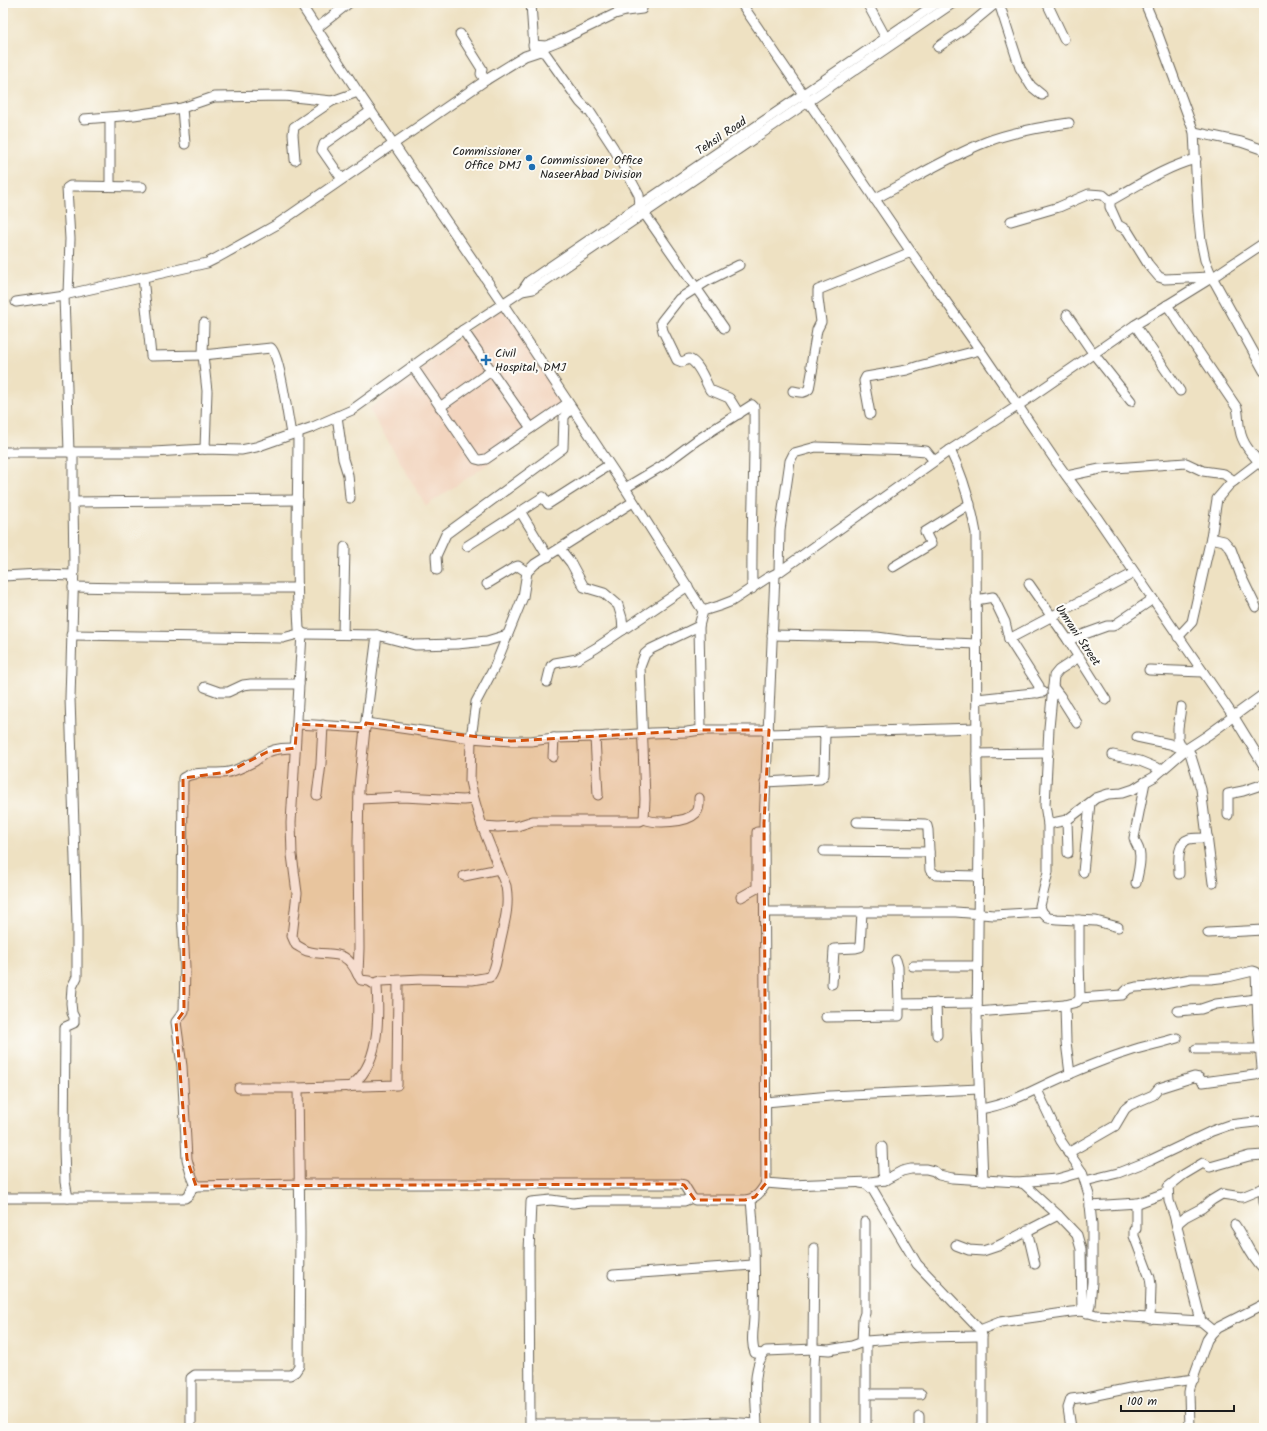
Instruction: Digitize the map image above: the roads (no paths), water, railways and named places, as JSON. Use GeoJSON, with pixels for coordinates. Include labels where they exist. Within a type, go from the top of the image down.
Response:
{"type":"FeatureCollection","features":[{"type":"Feature","properties":{"kind":"street"},"geometry":{"type":"LineString","coordinates":[[300,3],[358,92],[503,304],[569,406],[625,488],[703,610],[699,626],[701,730]]}},
{"type":"Feature","properties":{"kind":"street"},"geometry":{"type":"LineString","coordinates":[[317,28],[349,3]]}},
{"type":"Feature","properties":{"kind":"street"},"geometry":{"type":"LineString","coordinates":[[531,3],[534,48]]}},
{"type":"Feature","properties":{"kind":"street"},"geometry":{"type":"LineString","coordinates":[[741,3],[874,199],[1019,405],[1234,717],[1264,766]]}},
{"type":"Feature","properties":{"kind":"street"},"geometry":{"type":"LineString","coordinates":[[867,3],[886,38]]}},
{"type":"Feature","properties":{"kind":"street"},"geometry":{"type":"LineString","coordinates":[[806,98],[886,38],[937,3]]}},
{"type":"Feature","properties":{"kind":"street"},"geometry":{"type":"LineString","coordinates":[[3,452],[154,452],[206,449],[241,450],[256,447],[295,433],[352,410],[463,330],[522,291],[533,289],[642,209],[806,98],[953,3]]}},
{"type":"Feature","properties":{"kind":"street"},"geometry":{"type":"LineString","coordinates":[[938,47],[968,27],[996,3]]}},
{"type":"Feature","properties":{"kind":"street"},"geometry":{"type":"LineString","coordinates":[[999,3],[1020,68],[1031,86],[1042,94]]}},
{"type":"Feature","properties":{"kind":"street"},"geometry":{"type":"LineString","coordinates":[[1047,3],[1064,40]]}},
{"type":"Feature","properties":{"kind":"street"},"geometry":{"type":"LineString","coordinates":[[1145,3],[1194,132],[1201,241],[1205,260],[1264,371]]}},
{"type":"Feature","properties":{"kind":"street"},"geometry":{"type":"LineString","coordinates":[[16,302],[66,294],[207,263],[276,225],[486,80],[525,56],[534,48],[546,46],[561,40],[616,14],[642,9]]}},
{"type":"Feature","properties":{"kind":"street"},"geometry":{"type":"LineString","coordinates":[[460,34],[482,69],[481,74],[486,80]]}},
{"type":"Feature","properties":{"kind":"street"},"geometry":{"type":"LineString","coordinates":[[534,48],[545,53],[580,102],[590,112],[613,148],[639,195],[642,209],[724,328]]}},
{"type":"Feature","properties":{"kind":"street"},"geometry":{"type":"LineString","coordinates":[[295,160],[293,134],[294,127],[332,101],[358,92]]}},
{"type":"Feature","properties":{"kind":"street"},"geometry":{"type":"LineString","coordinates":[[84,118],[110,118],[182,108],[214,97],[284,96],[332,101]]}},
{"type":"Feature","properties":{"kind":"street"},"geometry":{"type":"LineString","coordinates":[[182,108],[185,144]]}},
{"type":"Feature","properties":{"kind":"street"},"geometry":{"type":"LineString","coordinates":[[342,179],[322,150],[322,147],[324,144],[371,111]]}},
{"type":"Feature","properties":{"kind":"street"},"geometry":{"type":"LineString","coordinates":[[110,118],[110,186]]}},
{"type":"Feature","properties":{"kind":"street"},"geometry":{"type":"LineString","coordinates":[[874,199],[900,186],[948,158],[986,142],[1038,127],[1069,123]]}},
{"type":"Feature","properties":{"kind":"street"},"geometry":{"type":"LineString","coordinates":[[1194,132],[1241,142],[1264,150]]}},
{"type":"Feature","properties":{"kind":"street"},"geometry":{"type":"LineString","coordinates":[[1110,201],[1177,166],[1196,159]]}},
{"type":"Feature","properties":{"kind":"street"},"geometry":{"type":"LineString","coordinates":[[68,1198],[65,1182],[64,1147],[65,1027],[74,1023],[71,1003],[72,987],[77,977],[77,924],[70,698],[73,575],[66,294],[70,239],[67,188],[70,186],[142,187]]}},
{"type":"Feature","properties":{"kind":"street"},"geometry":{"type":"LineString","coordinates":[[1012,221],[1060,207],[1089,194],[1103,195],[1110,201],[1110,207],[1118,225],[1127,230],[1148,264],[1159,277],[1165,279],[1214,276]]}},
{"type":"Feature","properties":{"kind":"street"},"geometry":{"type":"LineString","coordinates":[[703,610],[732,601],[767,578],[777,574],[950,450],[1019,405],[1135,325],[1264,243]]}},
{"type":"Feature","properties":{"kind":"street"},"geometry":{"type":"LineString","coordinates":[[793,391],[802,393],[809,389],[817,330],[821,322],[818,290],[911,252]]}},
{"type":"Feature","properties":{"kind":"street"},"geometry":{"type":"LineString","coordinates":[[739,265],[695,288],[679,299],[661,322],[663,331],[677,360],[682,362],[689,359],[692,360],[700,370],[710,390],[729,398],[739,414]]}},
{"type":"Feature","properties":{"kind":"street"},"geometry":{"type":"LineString","coordinates":[[143,278],[151,356],[203,355],[271,348],[274,351],[295,433],[298,500],[296,588],[299,630],[302,633],[291,823],[292,855],[298,893],[292,936],[296,945],[308,951],[337,954],[347,959],[353,965],[361,980],[374,983],[381,981],[422,979],[472,980],[490,977],[495,971],[507,916],[507,891],[500,869],[482,826],[470,780],[471,738],[476,702],[495,666],[523,597],[528,572],[535,564],[633,502]]}},
{"type":"Feature","properties":{"kind":"street"},"geometry":{"type":"LineString","coordinates":[[1168,305],[1237,408],[1239,429],[1242,438],[1250,451],[1262,465],[1234,481],[1224,489],[1217,499],[1211,538],[1192,622],[1178,637]]}},
{"type":"Feature","properties":{"kind":"street"},"geometry":{"type":"LineString","coordinates":[[1067,315],[1093,353],[1131,401]]}},
{"type":"Feature","properties":{"kind":"street"},"geometry":{"type":"LineString","coordinates":[[204,323],[203,355],[207,391],[206,449]]}},
{"type":"Feature","properties":{"kind":"street"},"geometry":{"type":"LineString","coordinates":[[1135,325],[1180,391]]}},
{"type":"Feature","properties":{"kind":"street"},"geometry":{"type":"LineString","coordinates":[[463,330],[531,428]]}},
{"type":"Feature","properties":{"kind":"street"},"geometry":{"type":"LineString","coordinates":[[870,414],[864,380],[866,377],[907,370],[980,350]]}},
{"type":"Feature","properties":{"kind":"street"},"geometry":{"type":"LineString","coordinates":[[413,367],[476,459],[480,460],[486,459],[531,428],[569,406]]}},
{"type":"Feature","properties":{"kind":"street"},"geometry":{"type":"LineString","coordinates":[[440,407],[492,372]]}},
{"type":"Feature","properties":{"kind":"street"},"geometry":{"type":"LineString","coordinates":[[437,570],[436,556],[446,534],[563,448],[564,416],[569,406]]}},
{"type":"Feature","properties":{"kind":"street"},"geometry":{"type":"LineString","coordinates":[[625,488],[662,466],[697,440],[751,406],[754,407],[755,452],[751,544],[752,589]]}},
{"type":"Feature","properties":{"kind":"street"},"geometry":{"type":"LineString","coordinates":[[337,416],[343,459],[348,475],[350,498]]}},
{"type":"Feature","properties":{"kind":"street"},"geometry":{"type":"LineString","coordinates":[[192,1190],[300,1184],[679,1184],[695,1200],[751,1200],[759,1193],[766,1183],[764,832],[772,635],[780,530],[790,461],[794,453],[816,446],[926,451],[934,461]]}},
{"type":"Feature","properties":{"kind":"street"},"geometry":{"type":"LineString","coordinates":[[950,450],[956,462],[973,513],[976,533],[978,876],[977,1007],[983,1180]]}},
{"type":"Feature","properties":{"kind":"street"},"geometry":{"type":"LineString","coordinates":[[1067,476],[1100,469],[1186,463],[1203,471],[1224,474],[1234,481]]}},
{"type":"Feature","properties":{"kind":"street"},"geometry":{"type":"LineString","coordinates":[[467,546],[543,497],[548,504],[609,465]]}},
{"type":"Feature","properties":{"kind":"street"},"geometry":{"type":"LineString","coordinates":[[72,502],[298,500]]}},
{"type":"Feature","properties":{"kind":"street"},"geometry":{"type":"LineString","coordinates":[[893,567],[931,544],[925,532],[970,504]]}},
{"type":"Feature","properties":{"kind":"street"},"geometry":{"type":"LineString","coordinates":[[520,511],[548,557]]}},
{"type":"Feature","properties":{"kind":"street"},"geometry":{"type":"LineString","coordinates":[[1211,538],[1224,541],[1230,549],[1256,607]]}},
{"type":"Feature","properties":{"kind":"street"},"geometry":{"type":"LineString","coordinates":[[343,634],[345,546]]}},
{"type":"Feature","properties":{"kind":"street"},"geometry":{"type":"LineString","coordinates":[[560,549],[571,563],[584,586],[604,593],[618,606],[622,618],[623,630]]}},
{"type":"Feature","properties":{"kind":"street"},"geometry":{"type":"LineString","coordinates":[[487,584],[518,566],[528,572]]}},
{"type":"Feature","properties":{"kind":"street"},"geometry":{"type":"LineString","coordinates":[[1009,639],[1134,573]]}},
{"type":"Feature","properties":{"kind":"street"},"geometry":{"type":"LineString","coordinates":[[3,576],[41,574],[73,575]]}},
{"type":"Feature","properties":{"kind":"street","name":"Umrani Street"},"geometry":{"type":"LineString","coordinates":[[1029,584],[1068,640],[1106,700]]}},
{"type":"Feature","properties":{"kind":"street"},"geometry":{"type":"LineString","coordinates":[[547,682],[551,666],[555,663],[577,659],[688,586]]}},
{"type":"Feature","properties":{"kind":"street"},"geometry":{"type":"LineString","coordinates":[[73,587],[143,589],[212,587],[296,588]]}},
{"type":"Feature","properties":{"kind":"street"},"geometry":{"type":"LineString","coordinates":[[976,600],[993,597],[1005,622],[1009,639],[1039,686],[1038,693]]}},
{"type":"Feature","properties":{"kind":"street"},"geometry":{"type":"LineString","coordinates":[[1068,640],[1107,626],[1113,626],[1153,599]]}},
{"type":"Feature","properties":{"kind":"street"},"geometry":{"type":"LineString","coordinates":[[644,819],[645,799],[640,667],[646,654],[662,644],[699,626]]}},
{"type":"Feature","properties":{"kind":"street"},"geometry":{"type":"LineString","coordinates":[[71,635],[283,638],[302,633],[343,634],[377,635],[416,645],[458,644],[487,641],[507,635]]}},
{"type":"Feature","properties":{"kind":"street"},"geometry":{"type":"LineString","coordinates":[[358,975],[359,800],[377,635]]}},
{"type":"Feature","properties":{"kind":"street"},"geometry":{"type":"LineString","coordinates":[[772,635],[877,637],[907,641],[977,644]]}},
{"type":"Feature","properties":{"kind":"street"},"geometry":{"type":"LineString","coordinates":[[1079,657],[1059,670],[1054,676],[1045,805],[1048,824],[1048,872],[1040,906],[1042,912],[1048,918],[1096,921],[1118,927]]}},
{"type":"Feature","properties":{"kind":"street"},"geometry":{"type":"LineString","coordinates":[[1149,670],[1202,672]]}},
{"type":"Feature","properties":{"kind":"street"},"geometry":{"type":"LineString","coordinates":[[206,687],[219,692],[228,692],[242,685],[299,684]]}},
{"type":"Feature","properties":{"kind":"street"},"geometry":{"type":"LineString","coordinates":[[977,700],[1038,693],[1053,689]]}},
{"type":"Feature","properties":{"kind":"street"},"geometry":{"type":"LineString","coordinates":[[1053,689],[1060,696],[1077,723]]}},
{"type":"Feature","properties":{"kind":"street"},"geometry":{"type":"LineString","coordinates":[[1048,824],[1067,820],[1096,798],[1134,789],[1162,770],[1185,750],[1234,717],[1264,694]]}},
{"type":"Feature","properties":{"kind":"street"},"geometry":{"type":"LineString","coordinates":[[1181,707],[1178,739],[1181,746],[1185,750]]}},
{"type":"Feature","properties":{"kind":"street"},"geometry":{"type":"LineString","coordinates":[[297,724],[366,726],[511,741],[701,730],[825,732],[977,728]]}},
{"type":"Feature","properties":{"kind":"street"},"geometry":{"type":"LineString","coordinates":[[317,795],[321,764],[323,725]]}},
{"type":"Feature","properties":{"kind":"street"},"geometry":{"type":"LineString","coordinates":[[766,782],[820,779],[824,775],[825,732]]}},
{"type":"Feature","properties":{"kind":"street"},"geometry":{"type":"LineString","coordinates":[[595,737],[598,795]]}},
{"type":"Feature","properties":{"kind":"street"},"geometry":{"type":"LineString","coordinates":[[1137,737],[1170,744],[1190,753],[1201,789],[1213,883]]}},
{"type":"Feature","properties":{"kind":"street"},"geometry":{"type":"LineString","coordinates":[[553,757],[554,738]]}},
{"type":"Feature","properties":{"kind":"street"},"geometry":{"type":"LineString","coordinates":[[3,1198],[185,1198],[192,1190],[191,1174],[187,1159],[182,1066],[176,1022],[184,1011],[185,1004],[185,967],[182,913],[183,778],[196,774],[228,772],[241,768],[255,761],[266,752],[283,748],[296,748]]}},
{"type":"Feature","properties":{"kind":"street"},"geometry":{"type":"LineString","coordinates":[[977,754],[1048,753]]}},
{"type":"Feature","properties":{"kind":"street"},"geometry":{"type":"LineString","coordinates":[[1113,755],[1140,761],[1162,770]]}},
{"type":"Feature","properties":{"kind":"street"},"geometry":{"type":"LineString","coordinates":[[1136,882],[1139,872],[1140,856],[1139,848],[1134,838],[1145,782]]}},
{"type":"Feature","properties":{"kind":"street"},"geometry":{"type":"LineString","coordinates":[[1228,815],[1228,794],[1264,784]]}},
{"type":"Feature","properties":{"kind":"street"},"geometry":{"type":"LineString","coordinates":[[359,800],[403,797],[463,800],[474,799]]}},
{"type":"Feature","properties":{"kind":"street"},"geometry":{"type":"LineString","coordinates":[[482,826],[517,826],[533,821],[586,822],[640,821],[644,819],[649,821],[680,821],[696,814],[699,809],[699,798]]}},
{"type":"Feature","properties":{"kind":"street"},"geometry":{"type":"LineString","coordinates":[[1083,872],[1090,803]]}},
{"type":"Feature","properties":{"kind":"street"},"geometry":{"type":"LineString","coordinates":[[1067,820],[1068,853]]}},
{"type":"Feature","properties":{"kind":"street"},"geometry":{"type":"LineString","coordinates":[[857,822],[925,824],[928,830],[930,870],[936,875],[978,876]]}},
{"type":"Feature","properties":{"kind":"street"},"geometry":{"type":"LineString","coordinates":[[741,897],[756,888],[757,832],[764,832]]}},
{"type":"Feature","properties":{"kind":"street"},"geometry":{"type":"LineString","coordinates":[[1179,874],[1179,858],[1183,844],[1188,840],[1208,838]]}},
{"type":"Feature","properties":{"kind":"street"},"geometry":{"type":"LineString","coordinates":[[824,850],[929,852]]}},
{"type":"Feature","properties":{"kind":"street"},"geometry":{"type":"LineString","coordinates":[[464,876],[500,869]]}},
{"type":"Feature","properties":{"kind":"street"},"geometry":{"type":"LineString","coordinates":[[765,912],[994,914],[1042,912]]}},
{"type":"Feature","properties":{"kind":"street"},"geometry":{"type":"LineString","coordinates":[[832,984],[834,949],[860,947],[862,912]]}},
{"type":"Feature","properties":{"kind":"street"},"geometry":{"type":"LineString","coordinates":[[1079,920],[1080,998]]}},
{"type":"Feature","properties":{"kind":"street"},"geometry":{"type":"LineString","coordinates":[[1208,933],[1264,930]]}},
{"type":"Feature","properties":{"kind":"street"},"geometry":{"type":"LineString","coordinates":[[826,1017],[899,1016],[898,967],[896,960]]}},
{"type":"Feature","properties":{"kind":"street"},"geometry":{"type":"LineString","coordinates":[[913,966],[977,966]]}},
{"type":"Feature","properties":{"kind":"street"},"geometry":{"type":"LineString","coordinates":[[899,1004],[936,1003],[977,1007],[1065,1005],[1077,1002],[1080,998],[1122,996],[1128,989],[1136,987],[1153,986],[1191,979],[1228,977],[1253,971],[1256,972],[1260,998],[1262,1072],[1255,1075],[1203,1082],[1199,1078],[1194,1077],[1159,1088],[1153,1095],[1130,1105],[1125,1109],[1115,1126],[1068,1153]]}},
{"type":"Feature","properties":{"kind":"street"},"geometry":{"type":"LineString","coordinates":[[239,1088],[397,1085],[398,981]]}},
{"type":"Feature","properties":{"kind":"street"},"geometry":{"type":"LineString","coordinates":[[349,1087],[358,1081],[364,1072],[374,1050],[378,1029],[378,992],[377,986],[374,983]]}},
{"type":"Feature","properties":{"kind":"street"},"geometry":{"type":"LineString","coordinates":[[1178,1011],[1200,1009],[1216,1004],[1260,998]]}},
{"type":"Feature","properties":{"kind":"street"},"geometry":{"type":"LineString","coordinates":[[936,1003],[938,1035]]}},
{"type":"Feature","properties":{"kind":"street"},"geometry":{"type":"LineString","coordinates":[[1065,1005],[1066,1042],[1070,1074]]}},
{"type":"Feature","properties":{"kind":"street"},"geometry":{"type":"LineString","coordinates":[[980,1109],[996,1107],[1070,1074],[1129,1051],[1146,1048],[1177,1038]]}},
{"type":"Feature","properties":{"kind":"street"},"geometry":{"type":"LineString","coordinates":[[1196,1049],[1261,1049]]}},
{"type":"Feature","properties":{"kind":"street"},"geometry":{"type":"LineString","coordinates":[[191,1428],[191,1378],[195,1375],[290,1374],[295,1372],[299,1366],[300,1184],[298,1088]]}},
{"type":"Feature","properties":{"kind":"street"},"geometry":{"type":"LineString","coordinates":[[766,1102],[838,1096],[979,1089]]}},
{"type":"Feature","properties":{"kind":"street"},"geometry":{"type":"LineString","coordinates":[[1037,1090],[1068,1153],[1084,1177],[1092,1225],[1092,1282],[1090,1304],[1084,1312]]}},
{"type":"Feature","properties":{"kind":"street"},"geometry":{"type":"LineString","coordinates":[[766,1183],[798,1184],[870,1182],[885,1180],[902,1171],[911,1169],[926,1169],[934,1171],[939,1175],[952,1178],[1017,1182],[1084,1177],[1118,1172],[1150,1160],[1212,1131],[1229,1125],[1264,1121]]}},
{"type":"Feature","properties":{"kind":"street"},"geometry":{"type":"LineString","coordinates":[[882,1147],[883,1173],[885,1180]]}},
{"type":"Feature","properties":{"kind":"street"},"geometry":{"type":"LineString","coordinates":[[1213,1331],[1201,1321],[1177,1226],[1169,1201],[1168,1187],[1195,1167],[1203,1164],[1210,1166],[1249,1156],[1264,1155]]}},
{"type":"Feature","properties":{"kind":"street"},"geometry":{"type":"LineString","coordinates":[[1017,1182],[1024,1184],[1058,1215],[1076,1235],[1080,1242],[1084,1312]]}},
{"type":"Feature","properties":{"kind":"street"},"geometry":{"type":"LineString","coordinates":[[766,1183],[775,1189],[794,1189],[857,1183],[866,1184],[873,1190],[917,1264],[981,1333],[982,1428]]}},
{"type":"Feature","properties":{"kind":"street"},"geometry":{"type":"LineString","coordinates":[[1177,1226],[1185,1217],[1202,1208],[1222,1194],[1242,1197],[1264,1188],[1264,1202]]}},
{"type":"Feature","properties":{"kind":"street"},"geometry":{"type":"LineString","coordinates":[[1090,1206],[1136,1203],[1165,1194],[1168,1191]]}},
{"type":"Feature","properties":{"kind":"street"},"geometry":{"type":"LineString","coordinates":[[689,1193],[684,1201],[590,1201],[573,1203],[551,1200],[531,1202],[529,1252],[530,1426],[724,1422],[757,1426],[756,1373],[762,1355],[766,1351],[815,1349],[829,1350],[864,1342],[981,1333],[1000,1322],[1084,1312],[1150,1319],[1201,1321]]}},
{"type":"Feature","properties":{"kind":"street"},"geometry":{"type":"LineString","coordinates":[[751,1200],[754,1227],[753,1348],[755,1353],[763,1354]]}},
{"type":"Feature","properties":{"kind":"street"},"geometry":{"type":"LineString","coordinates":[[1136,1203],[1136,1229],[1134,1230],[1134,1236],[1150,1278],[1150,1319]]}},
{"type":"Feature","properties":{"kind":"street"},"geometry":{"type":"LineString","coordinates":[[956,1245],[969,1250],[984,1251],[998,1246],[1058,1215]]}},
{"type":"Feature","properties":{"kind":"street"},"geometry":{"type":"LineString","coordinates":[[865,1222],[864,1342],[867,1394],[866,1428]]}},
{"type":"Feature","properties":{"kind":"street"},"geometry":{"type":"LineString","coordinates":[[1235,1225],[1242,1234],[1252,1258],[1264,1270]]}},
{"type":"Feature","properties":{"kind":"street"},"geometry":{"type":"LineString","coordinates":[[1027,1230],[1035,1264]]}},
{"type":"Feature","properties":{"kind":"street"},"geometry":{"type":"LineString","coordinates":[[814,1248],[814,1428]]}},
{"type":"Feature","properties":{"kind":"street"},"geometry":{"type":"LineString","coordinates":[[613,1275],[753,1265]]}},
{"type":"Feature","properties":{"kind":"street"},"geometry":{"type":"LineString","coordinates":[[1190,1428],[1189,1392],[1208,1340],[1213,1331],[1264,1304]]}},
{"type":"Feature","properties":{"kind":"street"},"geometry":{"type":"LineString","coordinates":[[1071,1428],[1068,1408],[1071,1399],[1130,1388],[1194,1379]]}},
{"type":"Feature","properties":{"kind":"street"},"geometry":{"type":"LineString","coordinates":[[867,1394],[920,1394]]}},
{"type":"Feature","properties":{"kind":"street"},"geometry":{"type":"LineString","coordinates":[[919,1416],[919,1428]]}},
{"type":"Feature","properties":{"kind":"place","name":"Commissioner Office DMJ"},"geometry":{"type":"Point","coordinates":[529,158]}},
{"type":"Feature","properties":{"kind":"place","name":"Commissioner Office NaseerAbad Division"},"geometry":{"type":"Point","coordinates":[532,167]}},
{"type":"Feature","properties":{"kind":"place","name":"Civil Hospital, DMJ"},"geometry":{"type":"Point","coordinates":[486,360]}}]}
